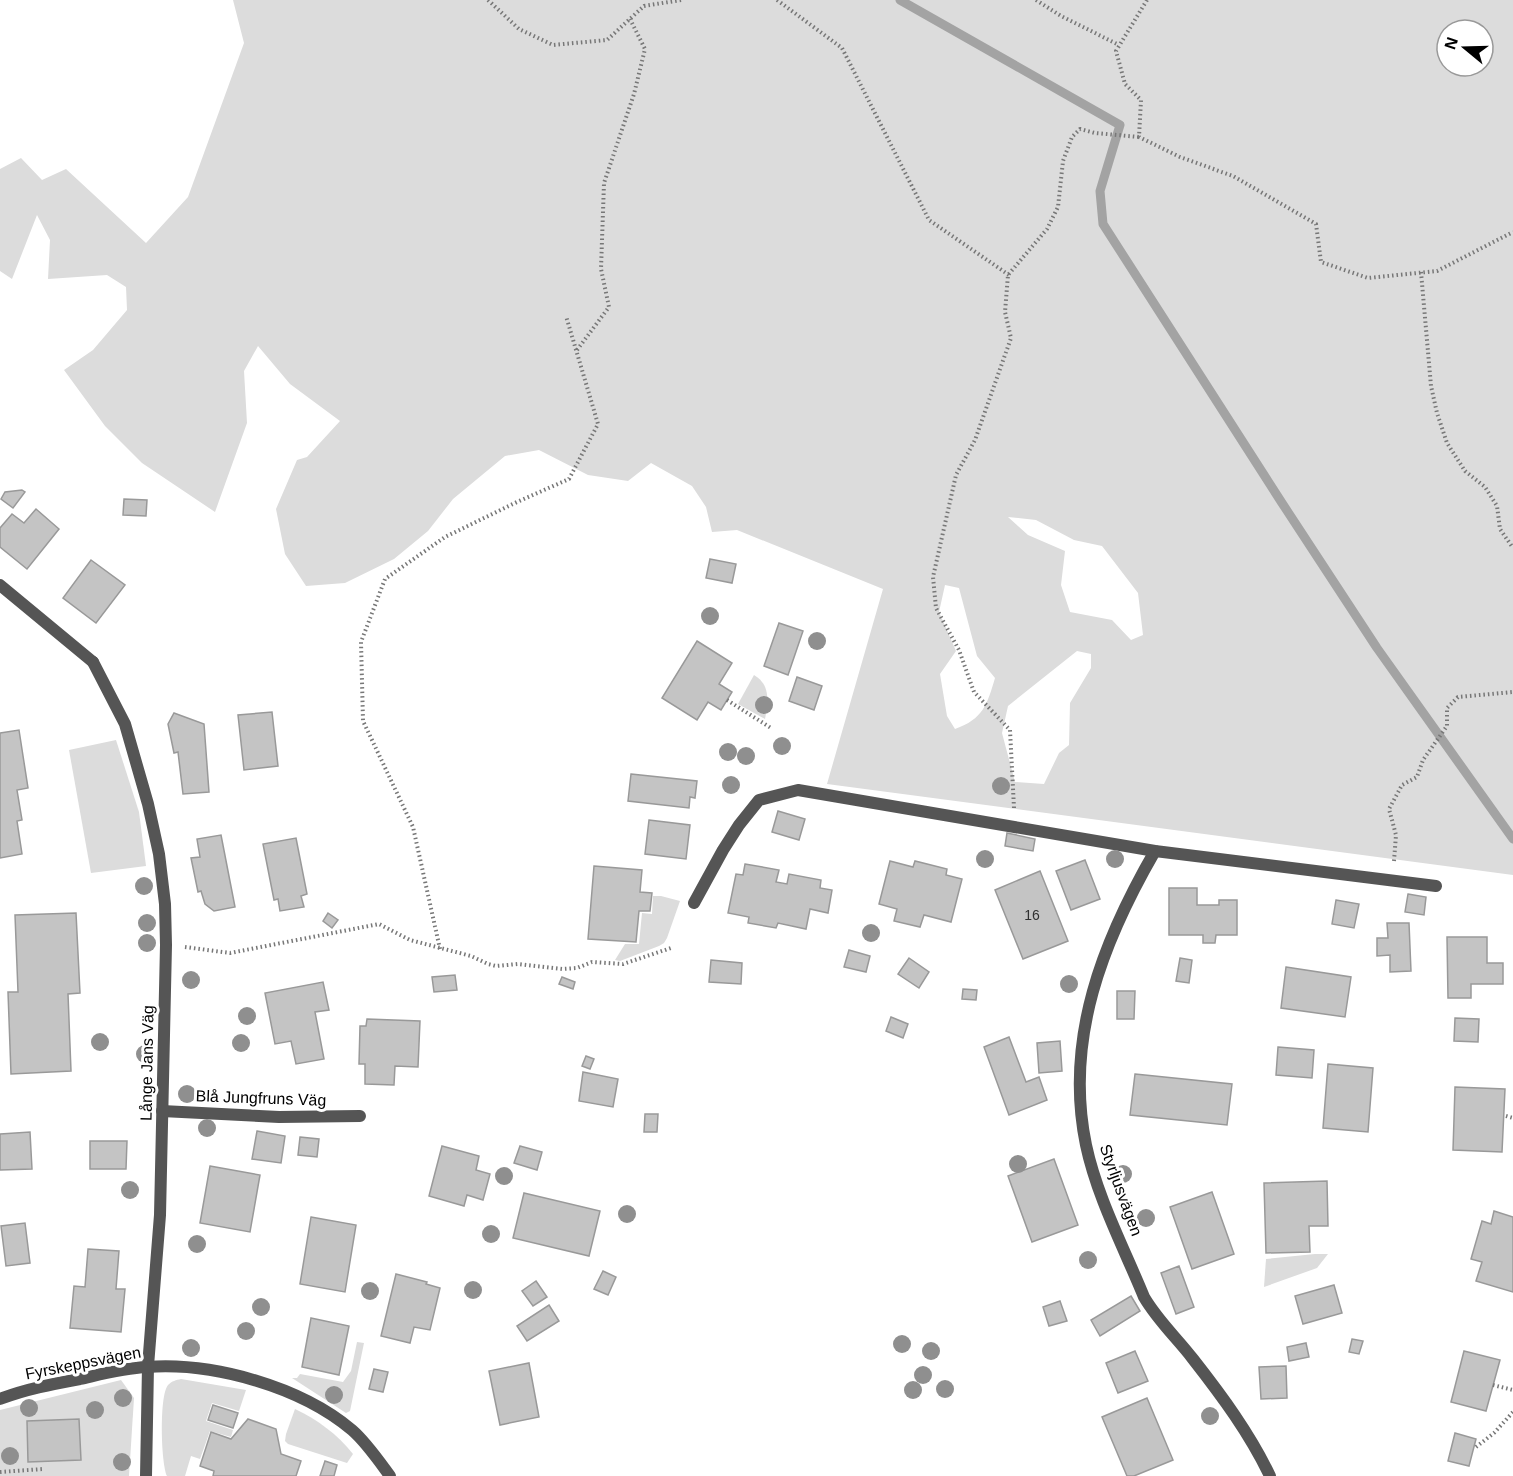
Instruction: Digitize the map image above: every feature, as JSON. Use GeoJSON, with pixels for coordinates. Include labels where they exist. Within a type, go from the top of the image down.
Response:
{"type":"FeatureCollection","features":[{"type":"Feature","properties":{"kind":"street","name":"Långe Jans Väg"},"geometry":{"type":"LineString","coordinates":[[0,585],[93,662],[125,724],[148,804],[159,854],[165,904],[166,945],[160,1215],[148,1366],[146,1476]]}},
{"type":"Feature","properties":{"kind":"street"},"geometry":{"type":"LineString","coordinates":[[694,903],[723,850],[759,800],[798,790],[1155,851],[1436,886]]}},
{"type":"Feature","properties":{"kind":"street","name":"Styrljusvägen"},"geometry":{"type":"LineString","coordinates":[[1155,851],[1113,929],[1086,1013],[1079,1083],[1086,1146],[1099,1186],[1144,1297],[1154,1314],[1192,1358],[1240,1423],[1270,1476]]}},
{"type":"Feature","properties":{"kind":"street","name":"Blå Jungfruns Väg"},"geometry":{"type":"LineString","coordinates":[[162,1111],[279,1118],[360,1116]]}},
{"type":"Feature","properties":{"kind":"street","name":"Fyrskeppsvägen"},"geometry":{"type":"LineString","coordinates":[[0,1399],[42,1386],[148,1366],[236,1375],[272,1385],[306,1400],[336,1418],[354,1432],[390,1476]]}},
{"type":"Feature","properties":{"kind":"path"},"geometry":{"type":"LineString","coordinates":[[488,0],[519,29],[553,45],[607,40],[644,6],[681,0]]}},
{"type":"Feature","properties":{"kind":"path"},"geometry":{"type":"LineString","coordinates":[[777,0],[842,48],[929,220],[1009,274]]}},
{"type":"Feature","properties":{"kind":"path"},"geometry":{"type":"LineString","coordinates":[[1036,0],[1061,16],[1119,45]]}},
{"type":"Feature","properties":{"kind":"path"},"geometry":{"type":"LineString","coordinates":[[1139,136],[1141,100],[1125,84],[1116,51],[1148,0]]}},
{"type":"Feature","properties":{"kind":"path"},"geometry":{"type":"LineString","coordinates":[[576,350],[609,307],[601,269],[604,183],[634,94],[645,49],[630,19]]}},
{"type":"Feature","properties":{"kind":"path"},"geometry":{"type":"LineString","coordinates":[[1016,827],[1010,730],[974,692],[959,650],[936,608],[933,577],[956,475],[975,440],[1011,338],[1005,312],[1009,274],[1047,229],[1058,207],[1063,161],[1072,137],[1080,129],[1095,133],[1139,136],[1180,157],[1233,176],[1316,224],[1321,262],[1368,278],[1437,271],[1513,232]]}},
{"type":"Feature","properties":{"kind":"path"},"geometry":{"type":"LineString","coordinates":[[1422,272],[1431,386],[1443,433],[1465,471],[1485,487],[1497,506],[1500,530],[1513,548]]}},
{"type":"Feature","properties":{"kind":"path"},"geometry":{"type":"LineString","coordinates":[[440,949],[413,827],[363,721],[361,642],[385,579],[445,537],[569,479],[597,424],[566,316]]}},
{"type":"Feature","properties":{"kind":"path"},"geometry":{"type":"LineString","coordinates":[[1393,880],[1396,835],[1389,809],[1402,785],[1417,777],[1423,760],[1447,726],[1447,708],[1458,697],[1513,692]]}},
{"type":"Feature","properties":{"kind":"path"},"geometry":{"type":"LineString","coordinates":[[727,700],[771,728]]}},
{"type":"Feature","properties":{"kind":"path"},"geometry":{"type":"LineString","coordinates":[[166,945],[230,953],[379,924],[410,940],[471,956],[496,966],[518,964],[562,969],[577,968],[592,962],[623,964],[671,948]]}},
{"type":"Feature","properties":{"kind":"path"},"geometry":{"type":"LineString","coordinates":[[1506,1116],[1513,1119]]}},
{"type":"Feature","properties":{"kind":"path"},"geometry":{"type":"LineString","coordinates":[[1493,1385],[1513,1390]]}},
{"type":"Feature","properties":{"kind":"path"},"geometry":{"type":"LineString","coordinates":[[1476,1447],[1494,1433],[1513,1412]]}},
{"type":"Feature","properties":{"kind":"path"},"geometry":{"type":"LineString","coordinates":[[0,1472],[43,1469]]}},
{"type":"Feature","properties":{"kind":"shaded area"},"geometry":{"type":"Polygon","coordinates":[[[233,0],[1513,0],[1513,875],[827,784],[883,589],[737,530],[712,532],[706,507],[692,486],[651,463],[628,481],[588,475],[539,450],[505,456],[453,499],[428,531],[394,559],[345,583],[306,586],[285,554],[276,509],[297,460],[307,457],[340,421],[290,384],[258,346],[244,371],[247,423],[215,512],[142,463],[105,426],[64,370],[93,350],[127,310],[126,287],[107,275],[48,279],[50,240],[37,215],[12,279],[0,271],[0,169],[21,158],[42,180],[66,169],[146,243],[188,197],[244,43],[233,0]],[[1008,517],[1028,535],[1065,551],[1061,585],[1070,612],[1112,620],[1131,640],[1143,635],[1138,593],[1102,546],[1074,540],[1036,520],[1008,517]],[[945,585],[939,612],[956,651],[940,674],[947,716],[955,729],[972,721],[983,710],[995,678],[977,656],[959,588],[945,585]],[[1077,651],[1008,706],[1002,733],[1015,782],[1044,784],[1059,753],[1069,745],[1070,703],[1091,668],[1091,654],[1077,651]]]}},
{"type":"Feature","properties":{"kind":"shaded area"},"geometry":{"type":"Polygon","coordinates":[[[754,675],[766,689],[765,719],[738,704],[754,675]]]}},
{"type":"Feature","properties":{"kind":"shaded area"},"geometry":{"type":"Polygon","coordinates":[[[116,740],[139,812],[146,866],[91,873],[69,750],[116,740]]]}},
{"type":"Feature","properties":{"kind":"shaded area"},"geometry":{"type":"Polygon","coordinates":[[[653,896],[680,901],[667,938],[659,946],[620,961],[615,960],[625,944],[639,944],[642,913],[652,914],[653,896]]]}},
{"type":"Feature","properties":{"kind":"shaded area"},"geometry":{"type":"Polygon","coordinates":[[[1328,1254],[1317,1268],[1264,1287],[1266,1259],[1328,1254]]]}},
{"type":"Feature","properties":{"kind":"shaded area"},"geometry":{"type":"Polygon","coordinates":[[[357,1342],[364,1343],[350,1411],[346,1413],[292,1378],[297,1378],[300,1374],[343,1382],[351,1371],[357,1342]]]}},
{"type":"Feature","properties":{"kind":"shaded area"},"geometry":{"type":"Polygon","coordinates":[[[181,1379],[246,1390],[239,1411],[212,1403],[206,1421],[233,1430],[231,1437],[210,1431],[200,1459],[191,1456],[185,1476],[167,1476],[162,1444],[163,1402],[168,1385],[181,1379]]]}},
{"type":"Feature","properties":{"kind":"shaded area"},"geometry":{"type":"Polygon","coordinates":[[[121,1380],[134,1398],[129,1476],[0,1476],[0,1410],[121,1380]]]}},
{"type":"Feature","properties":{"kind":"shaded area"},"geometry":{"type":"Polygon","coordinates":[[[295,1409],[312,1418],[340,1440],[353,1454],[347,1463],[288,1444],[285,1441],[295,1409]]]}},
{"type":"Feature","properties":{"kind":"building"},"geometry":{"type":"Polygon","coordinates":[[[22,490],[25,492],[13,508],[1,499],[5,492],[22,490]]]}},
{"type":"Feature","properties":{"kind":"building"},"geometry":{"type":"Polygon","coordinates":[[[124,499],[147,500],[146,516],[123,515],[124,499]]]}},
{"type":"Feature","properties":{"kind":"building"},"geometry":{"type":"Polygon","coordinates":[[[36,509],[59,529],[27,569],[0,547],[0,528],[12,514],[24,523],[36,509]]]}},
{"type":"Feature","properties":{"kind":"building"},"geometry":{"type":"Polygon","coordinates":[[[710,559],[736,564],[732,583],[706,578],[710,559]]]}},
{"type":"Feature","properties":{"kind":"building"},"geometry":{"type":"Polygon","coordinates":[[[91,560],[125,585],[96,623],[63,598],[91,560]]]}},
{"type":"Feature","properties":{"kind":"building"},"geometry":{"type":"Polygon","coordinates":[[[779,623],[803,631],[788,675],[764,666],[779,623]]]}},
{"type":"Feature","properties":{"kind":"building"},"geometry":{"type":"Polygon","coordinates":[[[697,641],[732,663],[719,684],[732,692],[721,710],[708,702],[697,720],[662,698],[697,641]]]}},
{"type":"Feature","properties":{"kind":"building"},"geometry":{"type":"Polygon","coordinates":[[[797,677],[822,686],[814,710],[789,701],[797,677]]]}},
{"type":"Feature","properties":{"kind":"building"},"geometry":{"type":"Polygon","coordinates":[[[272,712],[278,766],[244,770],[238,715],[272,712]]]}},
{"type":"Feature","properties":{"kind":"building"},"geometry":{"type":"Polygon","coordinates":[[[174,713],[204,724],[209,792],[183,794],[178,752],[174,753],[168,724],[174,713]]]}},
{"type":"Feature","properties":{"kind":"building"},"geometry":{"type":"Polygon","coordinates":[[[19,730],[28,788],[17,790],[22,820],[17,821],[22,854],[0,858],[0,733],[19,730]]]}},
{"type":"Feature","properties":{"kind":"building"},"geometry":{"type":"Polygon","coordinates":[[[631,774],[697,781],[695,798],[690,797],[689,808],[628,801],[631,774]]]}},
{"type":"Feature","properties":{"kind":"building"},"geometry":{"type":"Polygon","coordinates":[[[778,811],[805,819],[799,840],[772,832],[778,811]]]}},
{"type":"Feature","properties":{"kind":"building"},"geometry":{"type":"Polygon","coordinates":[[[649,820],[690,825],[686,859],[645,854],[649,820]]]}},
{"type":"Feature","properties":{"kind":"building"},"geometry":{"type":"Polygon","coordinates":[[[1007,833],[1035,839],[1033,851],[1005,846],[1007,833]]]}},
{"type":"Feature","properties":{"kind":"building"},"geometry":{"type":"Polygon","coordinates":[[[221,835],[235,907],[214,911],[205,904],[201,891],[198,892],[191,858],[200,857],[197,839],[221,835]]]}},
{"type":"Feature","properties":{"kind":"building"},"geometry":{"type":"Polygon","coordinates":[[[296,838],[307,894],[301,896],[304,907],[280,911],[278,899],[274,900],[263,844],[296,838]]]}},
{"type":"Feature","properties":{"kind":"building"},"geometry":{"type":"Polygon","coordinates":[[[1085,860],[1100,899],[1071,910],[1056,871],[1085,860]]]}},
{"type":"Feature","properties":{"kind":"building"},"geometry":{"type":"Polygon","coordinates":[[[890,861],[913,867],[915,861],[947,869],[946,875],[962,879],[951,922],[924,915],[920,927],[894,921],[897,909],[879,904],[890,861]]]}},
{"type":"Feature","properties":{"kind":"building"},"geometry":{"type":"Polygon","coordinates":[[[745,864],[779,870],[776,882],[787,884],[789,874],[821,880],[820,888],[832,890],[828,913],[810,909],[806,929],[778,923],[776,928],[748,923],[749,917],[728,913],[736,874],[743,875],[745,864]]]}},
{"type":"Feature","properties":{"kind":"building"},"geometry":{"type":"Polygon","coordinates":[[[594,866],[642,870],[640,892],[652,893],[650,911],[639,911],[636,942],[588,939],[594,866]]]}},
{"type":"Feature","properties":{"kind":"building"},"geometry":{"type":"Polygon","coordinates":[[[1040,871],[1068,941],[1023,959],[995,890],[1040,871]]]}},
{"type":"Feature","properties":{"kind":"building"},"geometry":{"type":"Polygon","coordinates":[[[1169,888],[1197,888],[1197,905],[1219,905],[1219,900],[1237,900],[1237,935],[1216,935],[1215,943],[1203,943],[1203,935],[1169,935],[1169,888]]]}},
{"type":"Feature","properties":{"kind":"building"},"geometry":{"type":"Polygon","coordinates":[[[1408,894],[1426,897],[1424,915],[1405,912],[1408,894]]]}},
{"type":"Feature","properties":{"kind":"building"},"geometry":{"type":"Polygon","coordinates":[[[1336,900],[1359,904],[1354,928],[1332,924],[1336,900]]]}},
{"type":"Feature","properties":{"kind":"building"},"geometry":{"type":"Polygon","coordinates":[[[76,913],[80,993],[68,994],[71,1071],[11,1074],[8,992],[18,992],[15,915],[76,913]]]}},
{"type":"Feature","properties":{"kind":"building"},"geometry":{"type":"Polygon","coordinates":[[[328,913],[338,920],[332,928],[323,921],[328,913]]]}},
{"type":"Feature","properties":{"kind":"building"},"geometry":{"type":"Polygon","coordinates":[[[1387,923],[1409,923],[1411,971],[1390,972],[1390,955],[1377,956],[1377,938],[1388,938],[1387,923]]]}},
{"type":"Feature","properties":{"kind":"building"},"geometry":{"type":"Polygon","coordinates":[[[1447,937],[1487,937],[1487,963],[1503,963],[1503,984],[1471,984],[1471,998],[1448,998],[1447,937]]]}},
{"type":"Feature","properties":{"kind":"building"},"geometry":{"type":"Polygon","coordinates":[[[849,950],[870,956],[866,972],[844,967],[849,950]]]}},
{"type":"Feature","properties":{"kind":"building"},"geometry":{"type":"Polygon","coordinates":[[[909,958],[929,972],[919,988],[898,974],[909,958]]]}},
{"type":"Feature","properties":{"kind":"building"},"geometry":{"type":"Polygon","coordinates":[[[1180,958],[1192,960],[1189,983],[1176,981],[1180,958]]]}},
{"type":"Feature","properties":{"kind":"building"},"geometry":{"type":"Polygon","coordinates":[[[711,960],[742,963],[741,984],[709,982],[711,960]]]}},
{"type":"Feature","properties":{"kind":"building"},"geometry":{"type":"Polygon","coordinates":[[[1286,967],[1351,977],[1345,1017],[1281,1008],[1286,967]]]}},
{"type":"Feature","properties":{"kind":"building"},"geometry":{"type":"Polygon","coordinates":[[[455,975],[457,990],[434,992],[432,977],[455,975]]]}},
{"type":"Feature","properties":{"kind":"building"},"geometry":{"type":"Polygon","coordinates":[[[562,977],[575,982],[573,989],[559,984],[562,977]]]}},
{"type":"Feature","properties":{"kind":"building"},"geometry":{"type":"Polygon","coordinates":[[[323,982],[329,1010],[315,1012],[324,1059],[296,1064],[291,1041],[275,1044],[265,993],[323,982]]]}},
{"type":"Feature","properties":{"kind":"building"},"geometry":{"type":"Polygon","coordinates":[[[963,989],[977,990],[976,1000],[962,999],[963,989]]]}},
{"type":"Feature","properties":{"kind":"building"},"geometry":{"type":"Polygon","coordinates":[[[1117,991],[1135,991],[1134,1019],[1117,1019],[1117,991]]]}},
{"type":"Feature","properties":{"kind":"building"},"geometry":{"type":"Polygon","coordinates":[[[891,1017],[908,1024],[903,1038],[886,1031],[891,1017]]]}},
{"type":"Feature","properties":{"kind":"building"},"geometry":{"type":"Polygon","coordinates":[[[1455,1018],[1479,1019],[1478,1042],[1454,1041],[1455,1018]]]}},
{"type":"Feature","properties":{"kind":"building"},"geometry":{"type":"Polygon","coordinates":[[[367,1019],[420,1021],[418,1067],[395,1066],[394,1085],[365,1084],[365,1064],[359,1064],[360,1026],[366,1026],[367,1019]]]}},
{"type":"Feature","properties":{"kind":"building"},"geometry":{"type":"Polygon","coordinates":[[[1009,1037],[1026,1082],[1039,1077],[1047,1100],[1009,1115],[984,1047],[1009,1037]]]}},
{"type":"Feature","properties":{"kind":"building"},"geometry":{"type":"Polygon","coordinates":[[[1060,1041],[1062,1071],[1039,1073],[1037,1043],[1060,1041]]]}},
{"type":"Feature","properties":{"kind":"building"},"geometry":{"type":"Polygon","coordinates":[[[1278,1047],[1314,1050],[1312,1078],[1276,1075],[1278,1047]]]}},
{"type":"Feature","properties":{"kind":"building"},"geometry":{"type":"Polygon","coordinates":[[[586,1056],[594,1059],[590,1069],[582,1066],[586,1056]]]}},
{"type":"Feature","properties":{"kind":"building"},"geometry":{"type":"Polygon","coordinates":[[[1328,1064],[1373,1068],[1368,1132],[1323,1128],[1328,1064]]]}},
{"type":"Feature","properties":{"kind":"building"},"geometry":{"type":"Polygon","coordinates":[[[583,1072],[618,1079],[613,1107],[579,1101],[583,1072]]]}},
{"type":"Feature","properties":{"kind":"building"},"geometry":{"type":"Polygon","coordinates":[[[1135,1074],[1232,1084],[1227,1125],[1130,1115],[1135,1074]]]}},
{"type":"Feature","properties":{"kind":"building"},"geometry":{"type":"Polygon","coordinates":[[[1455,1087],[1505,1089],[1502,1152],[1453,1150],[1455,1087]]]}},
{"type":"Feature","properties":{"kind":"building"},"geometry":{"type":"Polygon","coordinates":[[[645,1114],[658,1114],[657,1132],[644,1132],[645,1114]]]}},
{"type":"Feature","properties":{"kind":"building"},"geometry":{"type":"Polygon","coordinates":[[[257,1131],[285,1136],[281,1163],[252,1159],[257,1131]]]}},
{"type":"Feature","properties":{"kind":"building"},"geometry":{"type":"Polygon","coordinates":[[[30,1132],[32,1169],[0,1170],[0,1134],[30,1132]]]}},
{"type":"Feature","properties":{"kind":"building"},"geometry":{"type":"Polygon","coordinates":[[[300,1137],[319,1139],[317,1157],[298,1155],[300,1137]]]}},
{"type":"Feature","properties":{"kind":"building"},"geometry":{"type":"Polygon","coordinates":[[[90,1141],[127,1141],[126,1169],[90,1169],[90,1141]]]}},
{"type":"Feature","properties":{"kind":"building"},"geometry":{"type":"Polygon","coordinates":[[[442,1146],[479,1156],[476,1170],[490,1174],[483,1200],[467,1195],[464,1206],[429,1196],[442,1146]]]}},
{"type":"Feature","properties":{"kind":"building"},"geometry":{"type":"Polygon","coordinates":[[[520,1146],[542,1152],[537,1170],[514,1163],[520,1146]]]}},
{"type":"Feature","properties":{"kind":"building"},"geometry":{"type":"Polygon","coordinates":[[[1054,1159],[1078,1225],[1032,1242],[1008,1176],[1054,1159]]]}},
{"type":"Feature","properties":{"kind":"building"},"geometry":{"type":"Polygon","coordinates":[[[210,1166],[260,1175],[250,1232],[200,1223],[210,1166]]]}},
{"type":"Feature","properties":{"kind":"building"},"geometry":{"type":"Polygon","coordinates":[[[1327,1181],[1328,1226],[1309,1226],[1310,1252],[1266,1253],[1264,1183],[1327,1181]]]}},
{"type":"Feature","properties":{"kind":"building"},"geometry":{"type":"Polygon","coordinates":[[[1212,1192],[1234,1254],[1192,1269],[1170,1207],[1212,1192]]]}},
{"type":"Feature","properties":{"kind":"building"},"geometry":{"type":"Polygon","coordinates":[[[524,1193],[600,1211],[589,1256],[513,1238],[524,1193]]]}},
{"type":"Feature","properties":{"kind":"building"},"geometry":{"type":"Polygon","coordinates":[[[1494,1211],[1513,1217],[1513,1292],[1476,1281],[1482,1262],[1471,1259],[1482,1221],[1491,1224],[1494,1211]]]}},
{"type":"Feature","properties":{"kind":"building"},"geometry":{"type":"Polygon","coordinates":[[[311,1217],[356,1225],[345,1292],[300,1284],[311,1217]]]}},
{"type":"Feature","properties":{"kind":"building"},"geometry":{"type":"Polygon","coordinates":[[[25,1223],[30,1263],[6,1266],[1,1226],[25,1223]]]}},
{"type":"Feature","properties":{"kind":"building"},"geometry":{"type":"Polygon","coordinates":[[[88,1249],[119,1251],[116,1289],[125,1289],[121,1332],[70,1328],[74,1286],[85,1287],[88,1249]]]}},
{"type":"Feature","properties":{"kind":"building"},"geometry":{"type":"Polygon","coordinates":[[[1179,1266],[1194,1307],[1176,1314],[1161,1273],[1179,1266]]]}},
{"type":"Feature","properties":{"kind":"building"},"geometry":{"type":"Polygon","coordinates":[[[603,1271],[616,1277],[608,1295],[594,1289],[603,1271]]]}},
{"type":"Feature","properties":{"kind":"building"},"geometry":{"type":"Polygon","coordinates":[[[396,1274],[440,1288],[430,1330],[414,1327],[410,1343],[381,1336],[396,1274]]]}},
{"type":"Feature","properties":{"kind":"building"},"geometry":{"type":"Polygon","coordinates":[[[536,1281],[547,1297],[533,1306],[522,1291],[536,1281]]]}},
{"type":"Feature","properties":{"kind":"building"},"geometry":{"type":"Polygon","coordinates":[[[1334,1285],[1342,1313],[1303,1324],[1295,1296],[1334,1285]]]}},
{"type":"Feature","properties":{"kind":"building"},"geometry":{"type":"Polygon","coordinates":[[[1131,1296],[1140,1311],[1100,1336],[1091,1320],[1131,1296]]]}},
{"type":"Feature","properties":{"kind":"building"},"geometry":{"type":"Polygon","coordinates":[[[1060,1301],[1067,1321],[1049,1326],[1043,1307],[1060,1301]]]}},
{"type":"Feature","properties":{"kind":"building"},"geometry":{"type":"Polygon","coordinates":[[[549,1305],[559,1321],[527,1341],[517,1326],[549,1305]]]}},
{"type":"Feature","properties":{"kind":"building"},"geometry":{"type":"Polygon","coordinates":[[[311,1318],[349,1326],[339,1375],[302,1367],[311,1318]]]}},
{"type":"Feature","properties":{"kind":"building"},"geometry":{"type":"Polygon","coordinates":[[[1352,1339],[1363,1341],[1359,1354],[1349,1352],[1352,1339]]]}},
{"type":"Feature","properties":{"kind":"building"},"geometry":{"type":"Polygon","coordinates":[[[1306,1343],[1309,1357],[1289,1361],[1287,1347],[1306,1343]]]}},
{"type":"Feature","properties":{"kind":"building"},"geometry":{"type":"Polygon","coordinates":[[[1135,1351],[1148,1381],[1118,1393],[1106,1363],[1135,1351]]]}},
{"type":"Feature","properties":{"kind":"building"},"geometry":{"type":"Polygon","coordinates":[[[1464,1351],[1500,1360],[1486,1411],[1451,1402],[1464,1351]]]}},
{"type":"Feature","properties":{"kind":"building"},"geometry":{"type":"Polygon","coordinates":[[[529,1363],[539,1417],[500,1425],[489,1371],[529,1363]]]}},
{"type":"Feature","properties":{"kind":"building"},"geometry":{"type":"Polygon","coordinates":[[[1286,1366],[1287,1398],[1261,1399],[1259,1367],[1286,1366]]]}},
{"type":"Feature","properties":{"kind":"building"},"geometry":{"type":"Polygon","coordinates":[[[374,1369],[388,1372],[383,1392],[369,1389],[374,1369]]]}},
{"type":"Feature","properties":{"kind":"building"},"geometry":{"type":"Polygon","coordinates":[[[1147,1398],[1173,1460],[1134,1476],[1127,1476],[1102,1417],[1147,1398]]]}},
{"type":"Feature","properties":{"kind":"building"},"geometry":{"type":"Polygon","coordinates":[[[213,1405],[238,1413],[233,1428],[208,1420],[213,1405]]]}},
{"type":"Feature","properties":{"kind":"building"},"geometry":{"type":"Polygon","coordinates":[[[79,1419],[81,1460],[28,1462],[27,1421],[79,1419]]]}},
{"type":"Feature","properties":{"kind":"building"},"geometry":{"type":"Polygon","coordinates":[[[248,1419],[276,1429],[281,1454],[301,1461],[296,1476],[213,1476],[214,1471],[200,1466],[211,1432],[231,1439],[248,1419]]]}},
{"type":"Feature","properties":{"kind":"building"},"geometry":{"type":"Polygon","coordinates":[[[1455,1433],[1476,1439],[1469,1466],[1448,1461],[1455,1433]]]}},
{"type":"Feature","properties":{"kind":"building"},"geometry":{"type":"Polygon","coordinates":[[[325,1461],[337,1465],[334,1476],[320,1476],[325,1461]]]}},
{"type":"Feature","properties":{"kind":"waterway"},"geometry":{"type":"LineString","coordinates":[[900,0],[1120,125],[1100,191],[1103,224],[1377,648],[1513,839]]}}]}
